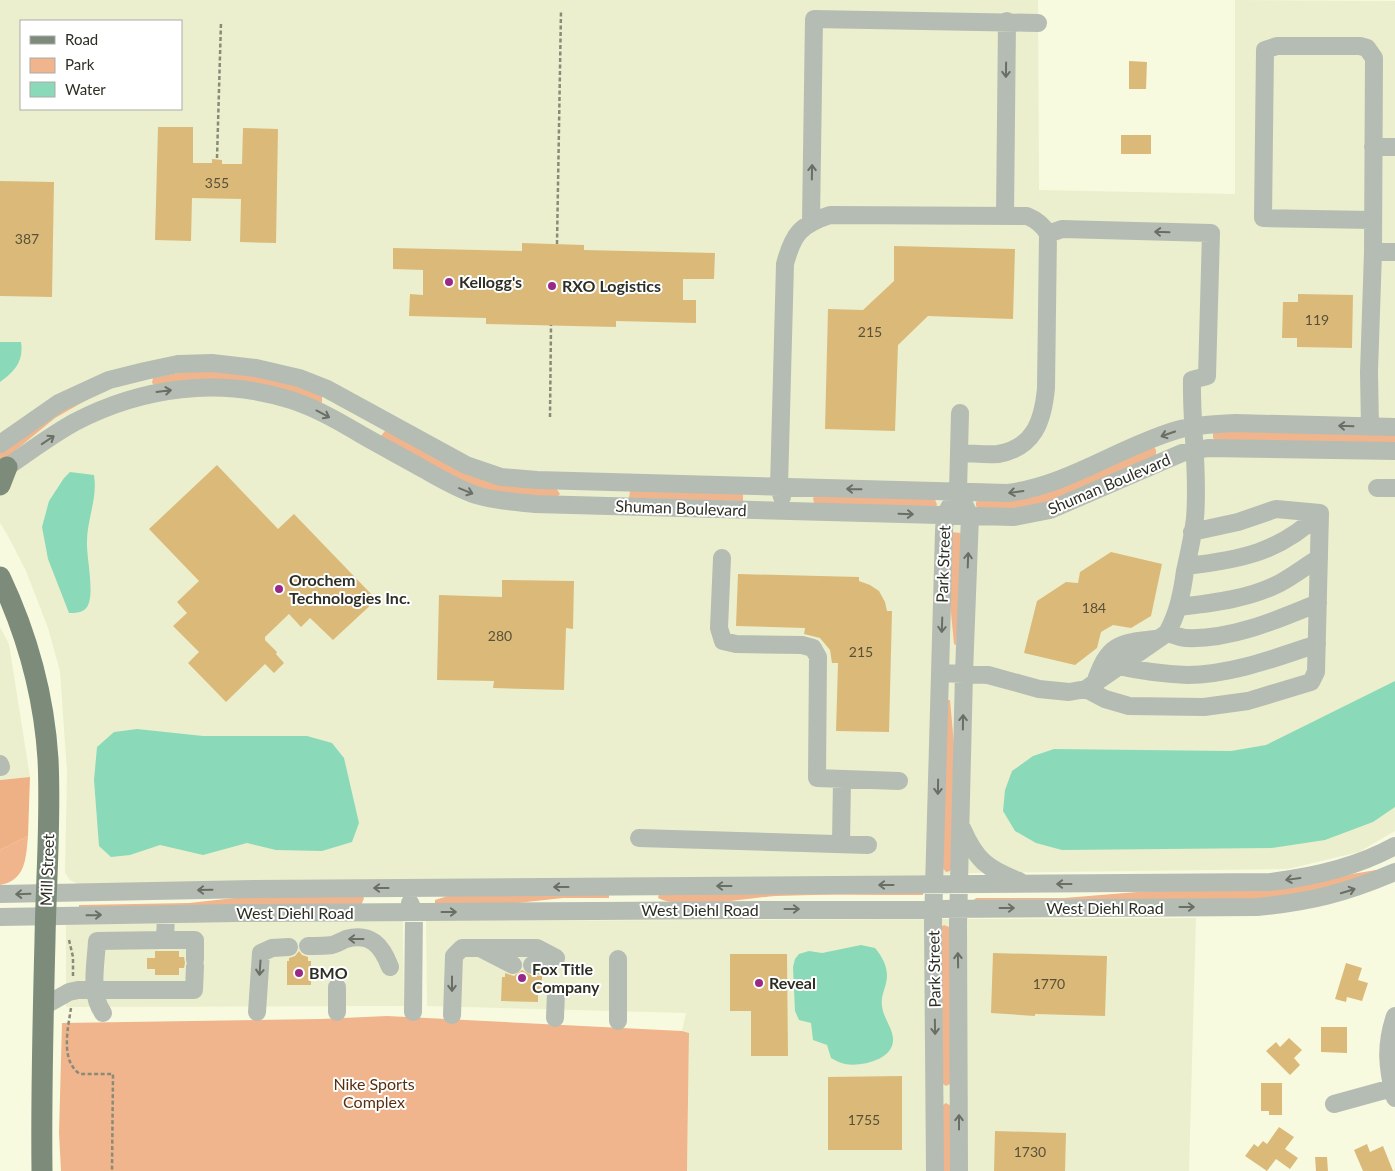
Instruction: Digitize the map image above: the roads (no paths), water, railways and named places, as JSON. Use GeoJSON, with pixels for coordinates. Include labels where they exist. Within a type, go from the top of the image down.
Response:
{"type":"FeatureCollection","features":[{"type":"Feature","properties":{"kind":"main road","name":"Mill Street"},"geometry":{"type":"LineString","coordinates":[[0,577],[15,612],[36,678],[48,758],[49,796],[42,1171]]}},
{"type":"Feature","properties":{"kind":"street"},"geometry":{"type":"LineString","coordinates":[[811,221],[814,19],[1038,23]]}},
{"type":"Feature","properties":{"kind":"street"},"geometry":{"type":"LineString","coordinates":[[1004,216],[1007,21]]}},
{"type":"Feature","properties":{"kind":"street"},"geometry":{"type":"LineString","coordinates":[[1370,427],[1369,372],[1373,252],[1374,58],[1367,48],[1360,46],[1277,46],[1265,50],[1263,218],[1372,220]]}},
{"type":"Feature","properties":{"kind":"street"},"geometry":{"type":"LineString","coordinates":[[1373,147],[1395,147]]}},
{"type":"Feature","properties":{"kind":"street"},"geometry":{"type":"LineString","coordinates":[[786,511],[779,487],[785,264],[790,246],[798,232],[811,221],[830,215],[1027,216],[1044,226],[1048,234],[1046,388],[1040,424],[1030,439],[1015,449],[997,454],[959,453]]}},
{"type":"Feature","properties":{"kind":"street"},"geometry":{"type":"LineString","coordinates":[[940,673],[988,675],[1039,689],[1069,692],[1091,686],[1163,636],[1175,619],[1179,607],[1195,518],[1192,380],[1207,376],[1211,233],[1062,229],[1048,234]]}},
{"type":"Feature","properties":{"kind":"street"},"geometry":{"type":"LineString","coordinates":[[1373,252],[1395,252]]}},
{"type":"Feature","properties":{"kind":"street","name":"Shuman Boulevard"},"geometry":{"type":"LineString","coordinates":[[0,444],[59,403],[109,380],[145,370],[178,364],[212,363],[256,368],[299,378],[327,389],[466,465],[501,477],[537,480],[1008,493],[1051,484],[1154,438],[1193,427],[1235,423],[1395,427]]}},
{"type":"Feature","properties":{"kind":"street","name":"Shuman Boulevard"},"geometry":{"type":"LineString","coordinates":[[2,475],[74,422],[117,402],[151,393],[189,388],[227,388],[291,400],[315,409],[454,486],[495,500],[536,504],[1014,517],[1050,510],[1182,454],[1195,451],[1225,447],[1395,452]]}},
{"type":"Feature","properties":{"kind":"street"},"geometry":{"type":"LineString","coordinates":[[958,492],[960,413]]}},
{"type":"Feature","properties":{"kind":"street"},"geometry":{"type":"LineString","coordinates":[[1377,488],[1395,488]]}},
{"type":"Feature","properties":{"kind":"street","name":"Park Street"},"geometry":{"type":"LineString","coordinates":[[935,1171],[934,908],[945,515],[958,492]]}},
{"type":"Feature","properties":{"kind":"street","name":"Park Street"},"geometry":{"type":"LineString","coordinates":[[958,492],[970,516],[958,908],[959,1171]]}},
{"type":"Feature","properties":{"kind":"street"},"geometry":{"type":"LineString","coordinates":[[1192,532],[1238,522],[1276,509],[1320,513]]}},
{"type":"Feature","properties":{"kind":"street"},"geometry":{"type":"LineString","coordinates":[[1091,686],[1105,699],[1129,706],[1170,708],[1204,707],[1248,701],[1311,682],[1316,672],[1320,513]]}},
{"type":"Feature","properties":{"kind":"street"},"geometry":{"type":"LineString","coordinates":[[1186,566],[1224,562],[1248,557],[1280,543],[1309,524],[1320,513]]}},
{"type":"Feature","properties":{"kind":"street"},"geometry":{"type":"LineString","coordinates":[[722,558],[719,628],[723,641],[736,644],[802,646],[813,648],[818,657],[817,778],[899,781]]}},
{"type":"Feature","properties":{"kind":"street"},"geometry":{"type":"LineString","coordinates":[[1179,607],[1247,596],[1279,584],[1319,558]]}},
{"type":"Feature","properties":{"kind":"street"},"geometry":{"type":"LineString","coordinates":[[1091,686],[1108,654],[1116,647],[1163,636],[1184,638],[1207,637],[1247,630],[1318,603]]}},
{"type":"Feature","properties":{"kind":"street"},"geometry":{"type":"LineString","coordinates":[[1118,666],[1158,674],[1181,675],[1228,671],[1280,657],[1316,644]]}},
{"type":"Feature","properties":{"kind":"street"},"geometry":{"type":"LineString","coordinates":[[841,844],[842,779]]}},
{"type":"Feature","properties":{"kind":"street"},"geometry":{"type":"LineString","coordinates":[[960,824],[970,847],[983,861],[1002,874],[1029,884]]}},
{"type":"Feature","properties":{"kind":"street"},"geometry":{"type":"LineString","coordinates":[[638,838],[868,845]]}},
{"type":"Feature","properties":{"kind":"street","name":"West Diehl Road"},"geometry":{"type":"LineString","coordinates":[[0,894],[404,888],[1270,882],[1305,878],[1393,852]]}},
{"type":"Feature","properties":{"kind":"street","name":"West Diehl Road"},"geometry":{"type":"LineString","coordinates":[[0,917],[414,912],[508,913],[637,910],[1257,907],[1294,904],[1330,896],[1360,887],[1395,872]]}},
{"type":"Feature","properties":{"kind":"street"},"geometry":{"type":"LineString","coordinates":[[637,887],[637,910]]}},
{"type":"Feature","properties":{"kind":"street"},"geometry":{"type":"LineString","coordinates":[[404,888],[414,912],[414,1012]]}},
{"type":"Feature","properties":{"kind":"street"},"geometry":{"type":"LineString","coordinates":[[165,940],[166,914]]}},
{"type":"Feature","properties":{"kind":"street"},"geometry":{"type":"LineString","coordinates":[[308,946],[332,945],[347,939],[359,938],[370,940],[380,946],[385,953],[384,967],[415,966]]}},
{"type":"Feature","properties":{"kind":"street"},"geometry":{"type":"LineString","coordinates":[[44,1006],[72,991],[95,990],[194,990],[195,940],[96,941],[95,990],[96,1004],[103,1013]]}},
{"type":"Feature","properties":{"kind":"street"},"geometry":{"type":"LineString","coordinates":[[257,1012],[261,953],[272,948],[289,947]]}},
{"type":"Feature","properties":{"kind":"street"},"geometry":{"type":"LineString","coordinates":[[477,947],[513,962]]}},
{"type":"Feature","properties":{"kind":"street"},"geometry":{"type":"LineString","coordinates":[[452,1015],[454,956],[462,948],[536,948],[556,958],[533,963]]}},
{"type":"Feature","properties":{"kind":"street"},"geometry":{"type":"LineString","coordinates":[[618,959],[618,1021]]}},
{"type":"Feature","properties":{"kind":"street"},"geometry":{"type":"LineString","coordinates":[[337,987],[337,1012]]}},
{"type":"Feature","properties":{"kind":"street"},"geometry":{"type":"LineString","coordinates":[[555,1018],[556,992]]}},
{"type":"Feature","properties":{"kind":"street"},"geometry":{"type":"LineString","coordinates":[[1334,1104],[1394,1093],[1388,1072],[1387,1060],[1390,1035],[1395,1016]]}},
{"type":"Feature","properties":{"kind":"water"},"geometry":{"type":"Polygon","coordinates":[[[0,342],[21,342],[22,349],[20,360],[14,370],[0,382],[0,342]]]}},
{"type":"Feature","properties":{"kind":"water"},"geometry":{"type":"Polygon","coordinates":[[[70,472],[94,475],[95,484],[87,536],[91,586],[89,602],[83,610],[69,613],[48,559],[42,527],[49,501],[70,472]]]}},
{"type":"Feature","properties":{"kind":"water"},"geometry":{"type":"Polygon","coordinates":[[[1395,681],[1395,807],[1373,822],[1325,840],[1272,848],[1062,850],[1036,843],[1015,831],[1003,811],[1005,790],[1012,771],[1033,756],[1054,749],[1231,751],[1266,745],[1395,681]]]}},
{"type":"Feature","properties":{"kind":"water"},"geometry":{"type":"Polygon","coordinates":[[[137,729],[203,736],[307,736],[332,743],[344,758],[359,823],[352,842],[322,851],[276,850],[247,843],[203,855],[160,845],[130,855],[111,857],[99,846],[94,780],[97,747],[114,732],[137,729]]]}},
{"type":"Feature","properties":{"kind":"water"},"geometry":{"type":"Polygon","coordinates":[[[861,945],[875,948],[886,966],[887,976],[882,1003],[893,1038],[889,1052],[883,1057],[868,1063],[852,1065],[831,1058],[827,1045],[813,1040],[811,1023],[799,1020],[795,1011],[793,967],[795,959],[799,954],[809,951],[822,953],[861,945]]]}},
{"type":"Feature","properties":{"kind":"place","name":"Kellogg's"},"geometry":{"type":"Point","coordinates":[449,282]}},
{"type":"Feature","properties":{"kind":"place","name":"RXO Logistics"},"geometry":{"type":"Point","coordinates":[552,286]}},
{"type":"Feature","properties":{"kind":"place","name":"Orochem Technologies Inc."},"geometry":{"type":"Point","coordinates":[279,589]}},
{"type":"Feature","properties":{"kind":"place","name":"BMO"},"geometry":{"type":"Point","coordinates":[299,973]}},
{"type":"Feature","properties":{"kind":"place","name":"Fox Title Company"},"geometry":{"type":"Point","coordinates":[522,978]}},
{"type":"Feature","properties":{"kind":"place","name":"Reveal"},"geometry":{"type":"Point","coordinates":[759,983]}},
{"type":"Feature","properties":{"kind":"park label","name":"Nike Sports Complex"},"geometry":{"type":"Point","coordinates":[374,1093]}}]}
